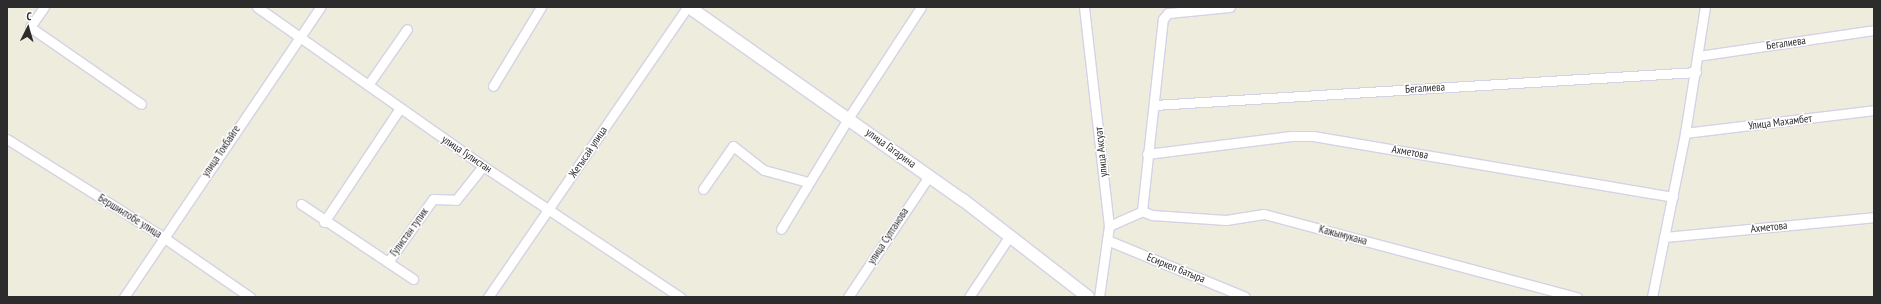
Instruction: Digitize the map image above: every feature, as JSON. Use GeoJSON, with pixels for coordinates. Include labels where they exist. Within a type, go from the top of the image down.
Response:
{"type":"FeatureCollection","features":[{"type":"Feature","properties":{"kind":"main road","name":"улица Гагарина"},"geometry":{"type":"LineString","coordinates":[[688,7],[849,117],[1090,297]]}},
{"type":"Feature","properties":{"kind":"street"},"geometry":{"type":"LineString","coordinates":[[44,7],[30,27],[141,104]]}},
{"type":"Feature","properties":{"kind":"street","name":"улица Гулистан"},"geometry":{"type":"LineString","coordinates":[[257,7],[483,166],[680,297]]}},
{"type":"Feature","properties":{"kind":"street","name":"улица Токбайге"},"geometry":{"type":"LineString","coordinates":[[124,297],[163,237],[320,7]]}},
{"type":"Feature","properties":{"kind":"street"},"geometry":{"type":"LineString","coordinates":[[493,86],[541,7]]}},
{"type":"Feature","properties":{"kind":"street","name":"Жетысай улица"},"geometry":{"type":"LineString","coordinates":[[488,297],[688,7]]}},
{"type":"Feature","properties":{"kind":"street"},"geometry":{"type":"LineString","coordinates":[[781,230],[808,182],[849,117],[922,7]]}},
{"type":"Feature","properties":{"kind":"street","name":"улица Аксуат"},"geometry":{"type":"LineString","coordinates":[[1084,7],[1109,226],[1107,240],[1090,297]]}},
{"type":"Feature","properties":{"kind":"street"},"geometry":{"type":"LineString","coordinates":[[1109,226],[1142,211],[1147,154],[1163,19],[1168,13],[1230,7]]}},
{"type":"Feature","properties":{"kind":"street"},"geometry":{"type":"LineString","coordinates":[[1652,297],[1686,133],[1705,7]]}},
{"type":"Feature","properties":{"kind":"street"},"geometry":{"type":"LineString","coordinates":[[368,85],[407,29]]}},
{"type":"Feature","properties":{"kind":"street","name":"Бегалиева"},"geometry":{"type":"LineString","coordinates":[[1698,56],[1874,30]]}},
{"type":"Feature","properties":{"kind":"street","name":"Бегалиева"},"geometry":{"type":"LineString","coordinates":[[1154,104],[1696,72]]}},
{"type":"Feature","properties":{"kind":"street"},"geometry":{"type":"LineString","coordinates":[[324,222],[400,108]]}},
{"type":"Feature","properties":{"kind":"street","name":"Улица Махамбет"},"geometry":{"type":"LineString","coordinates":[[1686,133],[1874,110]]}},
{"type":"Feature","properties":{"kind":"street","name":"Ахметова"},"geometry":{"type":"LineString","coordinates":[[1147,154],[1291,136],[1313,136],[1673,197]]}},
{"type":"Feature","properties":{"kind":"street","name":"Бершинтобе улица"},"geometry":{"type":"LineString","coordinates":[[7,139],[163,237],[250,297]]}},
{"type":"Feature","properties":{"kind":"street"},"geometry":{"type":"LineString","coordinates":[[702,189],[733,146],[764,170],[808,182]]}},
{"type":"Feature","properties":{"kind":"street","name":"Гулистан тупик"},"geometry":{"type":"LineString","coordinates":[[388,262],[433,199],[456,200],[483,166]]}},
{"type":"Feature","properties":{"kind":"street","name":"улица Султанова"},"geometry":{"type":"LineString","coordinates":[[848,297],[929,176]]}},
{"type":"Feature","properties":{"kind":"street","name":"Гулистан тупик"},"geometry":{"type":"LineString","coordinates":[[302,204],[324,222],[414,279]]}},
{"type":"Feature","properties":{"kind":"street","name":"Кажымукана"},"geometry":{"type":"LineString","coordinates":[[1142,211],[1152,215],[1226,220],[1264,214],[1577,297]]}},
{"type":"Feature","properties":{"kind":"street","name":"Ахметова"},"geometry":{"type":"LineString","coordinates":[[1664,237],[1874,216]]}},
{"type":"Feature","properties":{"kind":"street"},"geometry":{"type":"LineString","coordinates":[[969,297],[1009,237]]}},
{"type":"Feature","properties":{"kind":"street","name":"Есиркеп батыра"},"geometry":{"type":"LineString","coordinates":[[1107,240],[1245,297]]}}]}
